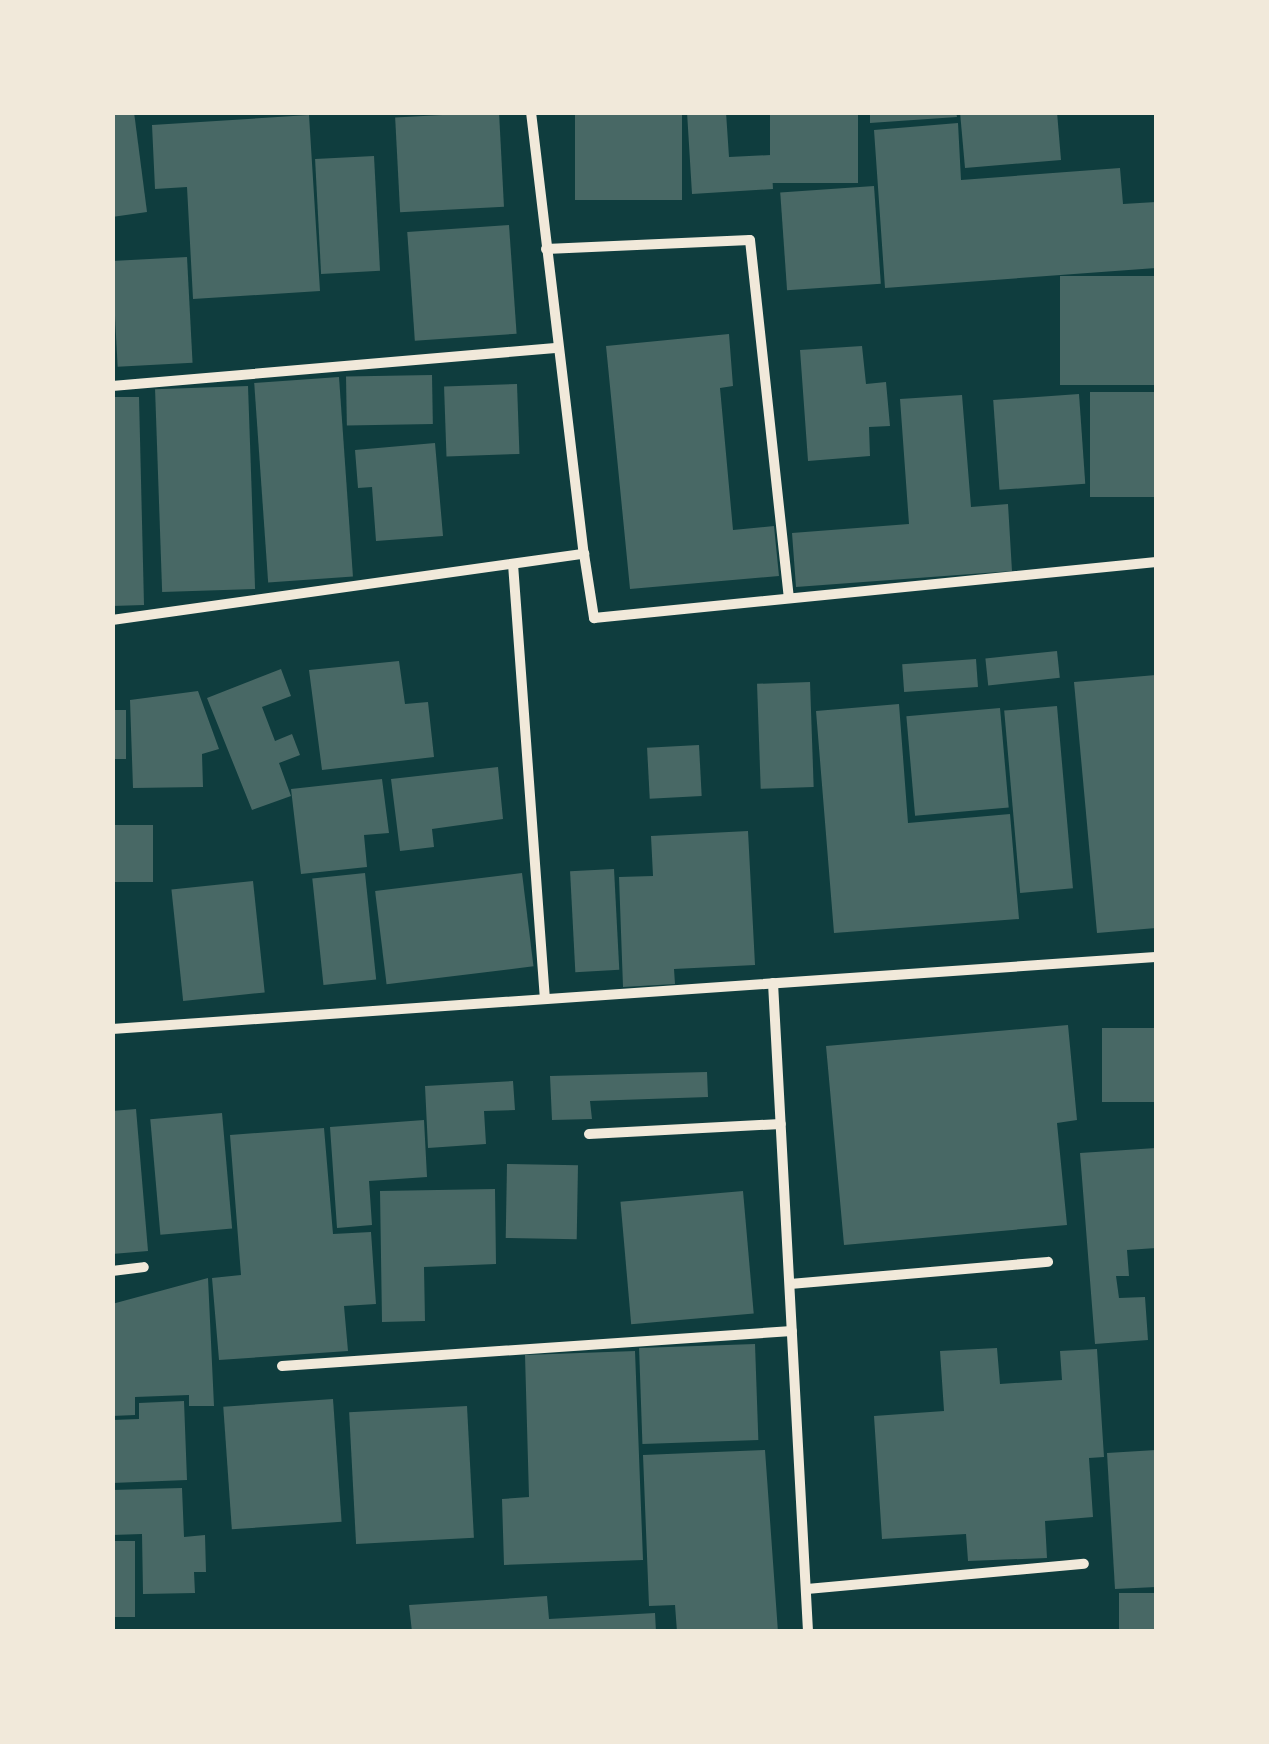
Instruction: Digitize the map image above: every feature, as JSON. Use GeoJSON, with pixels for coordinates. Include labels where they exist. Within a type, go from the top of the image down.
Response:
{"type":"FeatureCollection","features":[{"type":"Feature","properties":{"kind":"street"},"geometry":{"type":"LineString","coordinates":[[531,112],[555,348],[594,618],[1156,562]]}},
{"type":"Feature","properties":{"kind":"street"},"geometry":{"type":"LineString","coordinates":[[546,249],[750,240],[789,598]]}},
{"type":"Feature","properties":{"kind":"street"},"geometry":{"type":"LineString","coordinates":[[112,386],[555,348]]}},
{"type":"Feature","properties":{"kind":"street"},"geometry":{"type":"LineString","coordinates":[[112,620],[584,554]]}},
{"type":"Feature","properties":{"kind":"street"},"geometry":{"type":"LineString","coordinates":[[513,564],[545,999]]}},
{"type":"Feature","properties":{"kind":"street"},"geometry":{"type":"LineString","coordinates":[[112,1028],[1156,956]]}},
{"type":"Feature","properties":{"kind":"street"},"geometry":{"type":"LineString","coordinates":[[773,983],[808,1632]]}},
{"type":"Feature","properties":{"kind":"street"},"geometry":{"type":"LineString","coordinates":[[589,1134],[781,1124]]}},
{"type":"Feature","properties":{"kind":"street"},"geometry":{"type":"LineString","coordinates":[[790,1284],[1048,1262]]}},
{"type":"Feature","properties":{"kind":"street"},"geometry":{"type":"LineString","coordinates":[[112,1271],[144,1267]]}},
{"type":"Feature","properties":{"kind":"street"},"geometry":{"type":"LineString","coordinates":[[282,1366],[792,1331]]}},
{"type":"Feature","properties":{"kind":"street"},"geometry":{"type":"LineString","coordinates":[[807,1589],[1084,1564]]}},
{"type":"Feature","properties":{"kind":"building"},"geometry":{"type":"Polygon","coordinates":[[[112,112],[134,112],[147,212],[112,217],[112,112]]]}},
{"type":"Feature","properties":{"kind":"building"},"geometry":{"type":"Polygon","coordinates":[[[499,112],[504,207],[400,212],[395,117],[499,112]]]}},
{"type":"Feature","properties":{"kind":"building"},"geometry":{"type":"Polygon","coordinates":[[[575,112],[682,112],[682,200],[575,200],[575,112]]]}},
{"type":"Feature","properties":{"kind":"building"},"geometry":{"type":"Polygon","coordinates":[[[687,112],[726,112],[729,157],[771,155],[773,189],[692,194],[687,112]]]}},
{"type":"Feature","properties":{"kind":"building"},"geometry":{"type":"Polygon","coordinates":[[[770,112],[858,112],[858,183],[770,183],[770,112]]]}},
{"type":"Feature","properties":{"kind":"building"},"geometry":{"type":"Polygon","coordinates":[[[870,112],[956,112],[957,117],[870,123],[870,112]]]}},
{"type":"Feature","properties":{"kind":"building"},"geometry":{"type":"Polygon","coordinates":[[[960,112],[1057,112],[1061,160],[965,168],[960,112]]]}},
{"type":"Feature","properties":{"kind":"building"},"geometry":{"type":"Polygon","coordinates":[[[309,115],[320,291],[193,299],[187,187],[155,189],[152,125],[309,115]]]}},
{"type":"Feature","properties":{"kind":"building"},"geometry":{"type":"Polygon","coordinates":[[[958,123],[961,180],[1120,168],[1123,204],[1156,202],[1156,268],[885,288],[874,130],[958,123]]]}},
{"type":"Feature","properties":{"kind":"building"},"geometry":{"type":"Polygon","coordinates":[[[374,156],[380,271],[321,274],[315,159],[374,156]]]}},
{"type":"Feature","properties":{"kind":"building"},"geometry":{"type":"Polygon","coordinates":[[[874,186],[881,284],[787,290],[780,193],[874,186]]]}},
{"type":"Feature","properties":{"kind":"building"},"geometry":{"type":"Polygon","coordinates":[[[509,225],[517,334],[415,341],[407,232],[509,225]]]}},
{"type":"Feature","properties":{"kind":"building"},"geometry":{"type":"Polygon","coordinates":[[[187,257],[193,363],[118,367],[112,261],[187,257]]]}},
{"type":"Feature","properties":{"kind":"building"},"geometry":{"type":"Polygon","coordinates":[[[1060,276],[1156,276],[1156,385],[1060,385],[1060,276]]]}},
{"type":"Feature","properties":{"kind":"building"},"geometry":{"type":"Polygon","coordinates":[[[729,334],[733,386],[720,388],[733,530],[774,526],[779,576],[630,589],[606,346],[729,334]]]}},
{"type":"Feature","properties":{"kind":"building"},"geometry":{"type":"Polygon","coordinates":[[[862,346],[866,384],[886,382],[890,426],[869,427],[870,456],[808,461],[800,350],[862,346]]]}},
{"type":"Feature","properties":{"kind":"building"},"geometry":{"type":"Polygon","coordinates":[[[432,375],[433,424],[347,425],[346,377],[432,375]]]}},
{"type":"Feature","properties":{"kind":"building"},"geometry":{"type":"Polygon","coordinates":[[[339,377],[353,577],[268,582],[254,383],[339,377]]]}},
{"type":"Feature","properties":{"kind":"building"},"geometry":{"type":"Polygon","coordinates":[[[517,384],[519,454],[446,457],[444,387],[517,384]]]}},
{"type":"Feature","properties":{"kind":"building"},"geometry":{"type":"Polygon","coordinates":[[[248,386],[255,589],[162,592],[155,389],[248,386]]]}},
{"type":"Feature","properties":{"kind":"building"},"geometry":{"type":"Polygon","coordinates":[[[1090,392],[1156,392],[1156,497],[1090,497],[1090,392]]]}},
{"type":"Feature","properties":{"kind":"building"},"geometry":{"type":"Polygon","coordinates":[[[1079,394],[1085,484],[999,490],[993,400],[1079,394]]]}},
{"type":"Feature","properties":{"kind":"building"},"geometry":{"type":"Polygon","coordinates":[[[962,395],[971,507],[1008,504],[1012,571],[796,587],[792,533],[909,524],[900,399],[962,395]]]}},
{"type":"Feature","properties":{"kind":"building"},"geometry":{"type":"Polygon","coordinates":[[[112,397],[139,397],[144,605],[112,606],[112,397]]]}},
{"type":"Feature","properties":{"kind":"building"},"geometry":{"type":"Polygon","coordinates":[[[435,443],[443,536],[376,541],[372,487],[358,488],[355,450],[435,443]]]}},
{"type":"Feature","properties":{"kind":"building"},"geometry":{"type":"Polygon","coordinates":[[[1057,651],[1060,678],[988,685],[985,659],[1057,651]]]}},
{"type":"Feature","properties":{"kind":"building"},"geometry":{"type":"Polygon","coordinates":[[[976,659],[978,687],[904,692],[902,664],[976,659]]]}},
{"type":"Feature","properties":{"kind":"building"},"geometry":{"type":"Polygon","coordinates":[[[399,661],[405,704],[428,702],[434,757],[322,770],[309,670],[399,661]]]}},
{"type":"Feature","properties":{"kind":"building"},"geometry":{"type":"Polygon","coordinates":[[[281,669],[291,696],[262,707],[275,741],[292,734],[300,755],[279,763],[291,796],[252,810],[207,698],[281,669]]]}},
{"type":"Feature","properties":{"kind":"building"},"geometry":{"type":"Polygon","coordinates":[[[1156,675],[1156,928],[1097,933],[1074,682],[1156,675]]]}},
{"type":"Feature","properties":{"kind":"building"},"geometry":{"type":"Polygon","coordinates":[[[810,682],[814,787],[761,789],[757,684],[810,682]]]}},
{"type":"Feature","properties":{"kind":"building"},"geometry":{"type":"Polygon","coordinates":[[[198,691],[219,749],[202,754],[203,787],[133,788],[130,700],[198,691]]]}},
{"type":"Feature","properties":{"kind":"building"},"geometry":{"type":"Polygon","coordinates":[[[899,704],[908,823],[1010,814],[1019,919],[834,933],[816,711],[899,704]]]}},
{"type":"Feature","properties":{"kind":"building"},"geometry":{"type":"Polygon","coordinates":[[[1057,706],[1073,888],[1020,893],[1004,711],[1057,706]]]}},
{"type":"Feature","properties":{"kind":"building"},"geometry":{"type":"Polygon","coordinates":[[[1000,708],[1009,808],[915,816],[906,716],[1000,708]]]}},
{"type":"Feature","properties":{"kind":"building"},"geometry":{"type":"Polygon","coordinates":[[[112,710],[126,710],[126,759],[112,759],[112,710]]]}},
{"type":"Feature","properties":{"kind":"building"},"geometry":{"type":"Polygon","coordinates":[[[699,745],[702,796],[650,799],[647,748],[699,745]]]}},
{"type":"Feature","properties":{"kind":"building"},"geometry":{"type":"Polygon","coordinates":[[[498,767],[503,819],[432,829],[434,847],[400,851],[391,779],[498,767]]]}},
{"type":"Feature","properties":{"kind":"building"},"geometry":{"type":"Polygon","coordinates":[[[382,779],[389,833],[364,835],[367,867],[301,874],[291,789],[382,779]]]}},
{"type":"Feature","properties":{"kind":"building"},"geometry":{"type":"Polygon","coordinates":[[[112,825],[153,825],[153,882],[112,882],[112,825]]]}},
{"type":"Feature","properties":{"kind":"building"},"geometry":{"type":"Polygon","coordinates":[[[748,831],[755,965],[674,969],[675,984],[623,987],[619,877],[653,876],[651,836],[748,831]]]}},
{"type":"Feature","properties":{"kind":"building"},"geometry":{"type":"Polygon","coordinates":[[[614,869],[619,970],[575,972],[570,871],[614,869]]]}},
{"type":"Feature","properties":{"kind":"building"},"geometry":{"type":"Polygon","coordinates":[[[365,873],[376,979],[323,985],[312,879],[365,873]]]}},
{"type":"Feature","properties":{"kind":"building"},"geometry":{"type":"Polygon","coordinates":[[[522,873],[533,966],[387,984],[375,891],[522,873]]]}},
{"type":"Feature","properties":{"kind":"building"},"geometry":{"type":"Polygon","coordinates":[[[253,881],[265,992],[183,1001],[171,890],[253,881]]]}},
{"type":"Feature","properties":{"kind":"building"},"geometry":{"type":"Polygon","coordinates":[[[1068,1025],[1077,1120],[1057,1123],[1067,1225],[844,1245],[826,1046],[1068,1025]]]}},
{"type":"Feature","properties":{"kind":"building"},"geometry":{"type":"Polygon","coordinates":[[[1102,1028],[1156,1028],[1156,1102],[1102,1102],[1102,1028]]]}},
{"type":"Feature","properties":{"kind":"building"},"geometry":{"type":"Polygon","coordinates":[[[707,1072],[708,1097],[590,1101],[592,1119],[552,1120],[550,1076],[707,1072]]]}},
{"type":"Feature","properties":{"kind":"building"},"geometry":{"type":"Polygon","coordinates":[[[513,1081],[515,1110],[484,1111],[486,1144],[428,1148],[425,1086],[513,1081]]]}},
{"type":"Feature","properties":{"kind":"building"},"geometry":{"type":"Polygon","coordinates":[[[136,1109],[148,1251],[112,1254],[112,1111],[136,1109]]]}},
{"type":"Feature","properties":{"kind":"building"},"geometry":{"type":"Polygon","coordinates":[[[222,1113],[232,1229],[160,1235],[150,1119],[222,1113]]]}},
{"type":"Feature","properties":{"kind":"building"},"geometry":{"type":"Polygon","coordinates":[[[424,1120],[427,1177],[369,1181],[372,1225],[337,1228],[330,1127],[424,1120]]]}},
{"type":"Feature","properties":{"kind":"building"},"geometry":{"type":"Polygon","coordinates":[[[324,1128],[333,1234],[371,1232],[376,1304],[344,1306],[348,1351],[219,1360],[212,1278],[241,1275],[230,1135],[324,1128]]]}},
{"type":"Feature","properties":{"kind":"building"},"geometry":{"type":"Polygon","coordinates":[[[1156,1148],[1156,1248],[1127,1250],[1129,1276],[1116,1276],[1119,1298],[1145,1297],[1148,1340],[1095,1344],[1080,1153],[1156,1148]]]}},
{"type":"Feature","properties":{"kind":"building"},"geometry":{"type":"Polygon","coordinates":[[[507,1164],[578,1165],[577,1239],[506,1238],[507,1164]]]}},
{"type":"Feature","properties":{"kind":"building"},"geometry":{"type":"Polygon","coordinates":[[[495,1189],[496,1264],[424,1267],[425,1321],[382,1322],[380,1191],[495,1189]]]}},
{"type":"Feature","properties":{"kind":"building"},"geometry":{"type":"Polygon","coordinates":[[[743,1191],[754,1314],[631,1324],[620,1202],[743,1191]]]}},
{"type":"Feature","properties":{"kind":"building"},"geometry":{"type":"Polygon","coordinates":[[[208,1278],[214,1406],[189,1406],[189,1395],[135,1397],[135,1415],[112,1416],[112,1304],[208,1278]]]}},
{"type":"Feature","properties":{"kind":"building"},"geometry":{"type":"Polygon","coordinates":[[[755,1344],[758,1440],[642,1444],[639,1348],[755,1344]]]}},
{"type":"Feature","properties":{"kind":"building"},"geometry":{"type":"Polygon","coordinates":[[[997,1348],[1000,1384],[1062,1380],[1060,1351],[1097,1349],[1104,1457],[1089,1458],[1093,1517],[1045,1521],[1047,1558],[968,1561],[966,1534],[882,1539],[874,1416],[944,1411],[940,1351],[997,1348]]]}},
{"type":"Feature","properties":{"kind":"building"},"geometry":{"type":"Polygon","coordinates":[[[635,1351],[643,1560],[504,1565],[502,1499],[529,1497],[525,1355],[635,1351]]]}},
{"type":"Feature","properties":{"kind":"building"},"geometry":{"type":"Polygon","coordinates":[[[333,1399],[342,1522],[232,1529],[223,1407],[333,1399]]]}},
{"type":"Feature","properties":{"kind":"building"},"geometry":{"type":"Polygon","coordinates":[[[184,1401],[187,1480],[112,1483],[112,1420],[139,1419],[139,1403],[184,1401]]]}},
{"type":"Feature","properties":{"kind":"building"},"geometry":{"type":"Polygon","coordinates":[[[467,1406],[474,1538],[356,1544],[349,1412],[467,1406]]]}},
{"type":"Feature","properties":{"kind":"building"},"geometry":{"type":"Polygon","coordinates":[[[765,1450],[778,1632],[677,1632],[675,1605],[649,1606],[643,1455],[765,1450]]]}},
{"type":"Feature","properties":{"kind":"building"},"geometry":{"type":"Polygon","coordinates":[[[1156,1450],[1156,1587],[1115,1589],[1107,1453],[1156,1450]]]}},
{"type":"Feature","properties":{"kind":"building"},"geometry":{"type":"Polygon","coordinates":[[[182,1488],[184,1537],[205,1535],[206,1572],[194,1572],[195,1593],[143,1594],[142,1534],[112,1535],[112,1490],[182,1488]]]}},
{"type":"Feature","properties":{"kind":"building"},"geometry":{"type":"Polygon","coordinates":[[[112,1541],[135,1541],[135,1617],[112,1617],[112,1541]]]}},
{"type":"Feature","properties":{"kind":"building"},"geometry":{"type":"Polygon","coordinates":[[[1119,1593],[1156,1593],[1156,1632],[1119,1632],[1119,1593]]]}},
{"type":"Feature","properties":{"kind":"building"},"geometry":{"type":"Polygon","coordinates":[[[547,1596],[549,1619],[655,1613],[656,1632],[412,1632],[409,1605],[547,1596]]]}}]}
